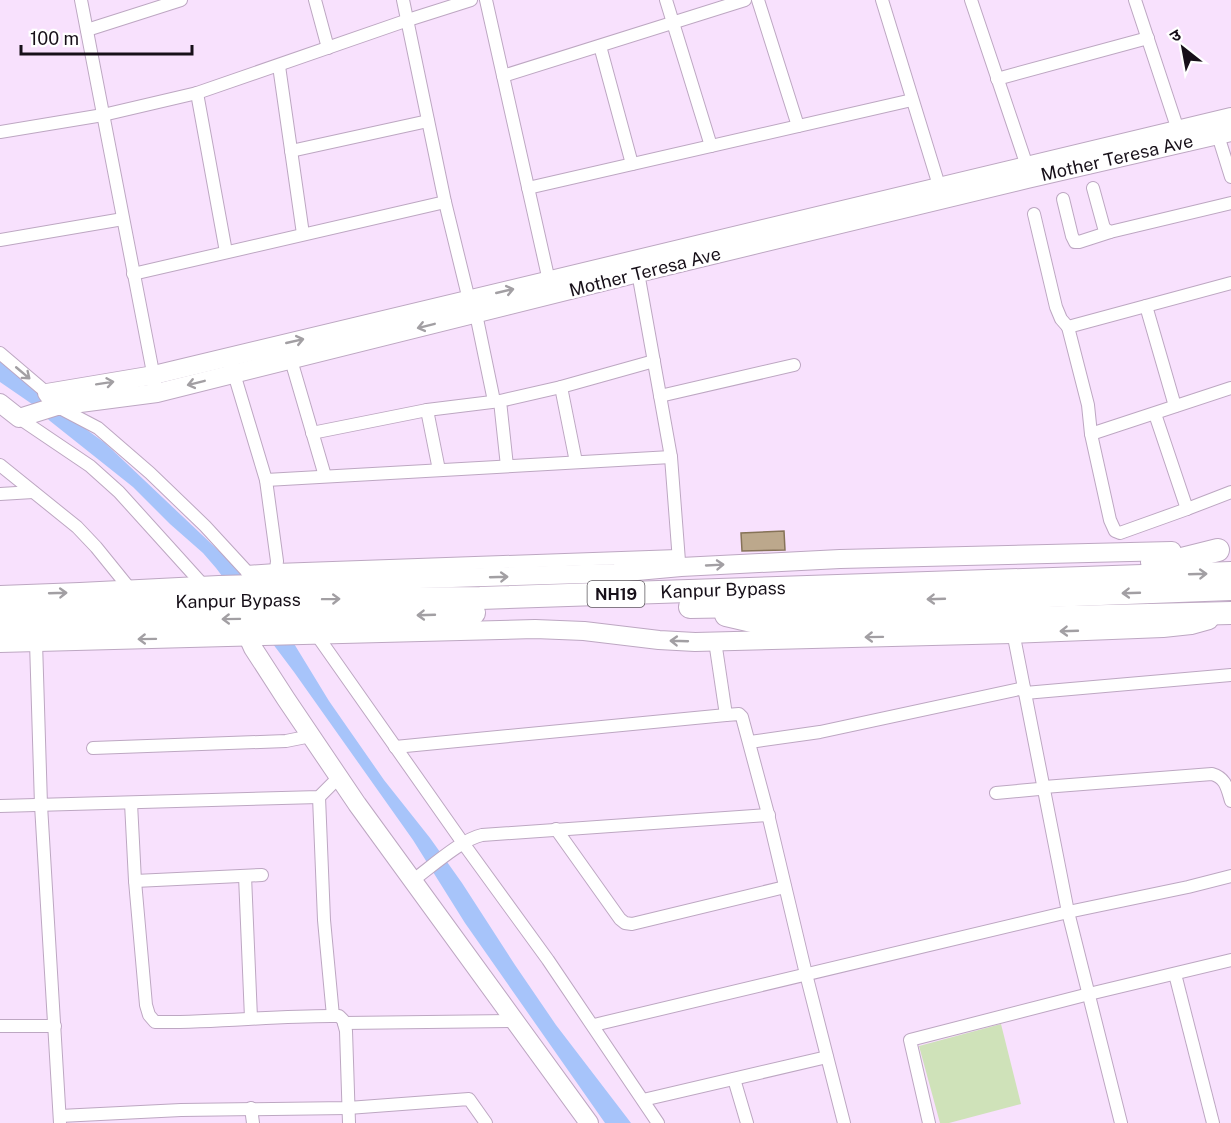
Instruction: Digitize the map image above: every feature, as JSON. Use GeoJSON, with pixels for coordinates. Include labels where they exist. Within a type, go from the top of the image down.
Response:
{"type":"FeatureCollection","features":[{"type":"Feature","properties":{"kind":"highway"},"geometry":{"type":"LineString","coordinates":[[1225,549],[1159,562],[787,574],[720,598],[727,616],[778,624],[1231,614]]}},
{"type":"Feature","properties":{"kind":"highway","name":"Kanpur Bypass"},"geometry":{"type":"LineString","coordinates":[[0,628],[720,598],[1231,573]]}},
{"type":"Feature","properties":{"kind":"highway","name":"Kanpur Bypass"},"geometry":{"type":"LineString","coordinates":[[0,611],[223,600],[480,598],[720,598],[813,605],[1231,589]]}},
{"type":"Feature","properties":{"kind":"street"},"geometry":{"type":"LineString","coordinates":[[81,0],[155,384]]}},
{"type":"Feature","properties":{"kind":"street"},"geometry":{"type":"LineString","coordinates":[[87,30],[181,0]]}},
{"type":"Feature","properties":{"kind":"street"},"geometry":{"type":"LineString","coordinates":[[315,0],[328,48]]}},
{"type":"Feature","properties":{"kind":"street"},"geometry":{"type":"LineString","coordinates":[[403,0],[445,202],[497,401],[507,466]]}},
{"type":"Feature","properties":{"kind":"street"},"geometry":{"type":"LineString","coordinates":[[0,132],[103,115],[197,93],[471,0]]}},
{"type":"Feature","properties":{"kind":"street"},"geometry":{"type":"LineString","coordinates":[[486,0],[549,281]]}},
{"type":"Feature","properties":{"kind":"street"},"geometry":{"type":"LineString","coordinates":[[666,0],[711,146]]}},
{"type":"Feature","properties":{"kind":"street"},"geometry":{"type":"LineString","coordinates":[[503,76],[746,0]]}},
{"type":"Feature","properties":{"kind":"street"},"geometry":{"type":"LineString","coordinates":[[758,0],[798,126]]}},
{"type":"Feature","properties":{"kind":"street"},"geometry":{"type":"LineString","coordinates":[[882,0],[941,193]]}},
{"type":"Feature","properties":{"kind":"street"},"geometry":{"type":"LineString","coordinates":[[971,0],[1027,166]]}},
{"type":"Feature","properties":{"kind":"street"},"geometry":{"type":"LineString","coordinates":[[1135,0],[1178,130]]}},
{"type":"Feature","properties":{"kind":"street"},"geometry":{"type":"LineString","coordinates":[[997,79],[1148,38]]}},
{"type":"Feature","properties":{"kind":"street"},"geometry":{"type":"LineString","coordinates":[[600,46],[632,164]]}},
{"type":"Feature","properties":{"kind":"street"},"geometry":{"type":"LineString","coordinates":[[279,66],[303,234]]}},
{"type":"Feature","properties":{"kind":"street"},"geometry":{"type":"LineString","coordinates":[[197,93],[226,252]]}},
{"type":"Feature","properties":{"kind":"street"},"geometry":{"type":"LineString","coordinates":[[528,188],[912,100]]}},
{"type":"Feature","properties":{"kind":"street"},"geometry":{"type":"LineString","coordinates":[[291,151],[428,121]]}},
{"type":"Feature","properties":{"kind":"street"},"geometry":{"type":"LineString","coordinates":[[25,416],[52,402],[155,384],[472,309],[549,281],[637,266],[941,193],[1027,166],[1178,130],[1223,126],[1231,177]]}},
{"type":"Feature","properties":{"kind":"street","name":"Mother Teresa Ave"},"geometry":{"type":"LineString","coordinates":[[941,193],[1223,126]]}},
{"type":"Feature","properties":{"kind":"street"},"geometry":{"type":"LineString","coordinates":[[1093,188],[1104,228],[1110,232]]}},
{"type":"Feature","properties":{"kind":"street"},"geometry":{"type":"LineString","coordinates":[[1063,199],[1075,242],[1231,203]]}},
{"type":"Feature","properties":{"kind":"street"},"geometry":{"type":"LineString","coordinates":[[133,274],[445,202]]}},
{"type":"Feature","properties":{"kind":"street"},"geometry":{"type":"LineString","coordinates":[[1034,214],[1056,307],[1061,319],[1068,327],[1088,405],[1091,434],[1110,520],[1115,531],[1120,533],[1231,492]]}},
{"type":"Feature","properties":{"kind":"street"},"geometry":{"type":"LineString","coordinates":[[0,240],[123,219]]}},
{"type":"Feature","properties":{"kind":"street"},"geometry":{"type":"LineString","coordinates":[[637,266],[671,457],[679,561]]}},
{"type":"Feature","properties":{"kind":"street","name":"Mother Teresa Ave"},"geometry":{"type":"LineString","coordinates":[[231,366],[291,360],[637,266]]}},
{"type":"Feature","properties":{"kind":"street"},"geometry":{"type":"LineString","coordinates":[[1068,327],[1231,283]]}},
{"type":"Feature","properties":{"kind":"street"},"geometry":{"type":"LineString","coordinates":[[1146,306],[1175,406]]}},
{"type":"Feature","properties":{"kind":"street"},"geometry":{"type":"LineString","coordinates":[[0,353],[52,402],[98,428],[150,473],[205,525],[253,580]]}},
{"type":"Feature","properties":{"kind":"street"},"geometry":{"type":"LineString","coordinates":[[291,360],[325,476]]}},
{"type":"Feature","properties":{"kind":"street"},"geometry":{"type":"LineString","coordinates":[[312,433],[427,410],[497,401],[561,387],[654,361]]}},
{"type":"Feature","properties":{"kind":"street"},"geometry":{"type":"LineString","coordinates":[[660,396],[794,365]]}},
{"type":"Feature","properties":{"kind":"street"},"geometry":{"type":"LineString","coordinates":[[231,366],[266,480],[277,561],[276,570]]}},
{"type":"Feature","properties":{"kind":"street"},"geometry":{"type":"LineString","coordinates":[[561,387],[576,462]]}},
{"type":"Feature","properties":{"kind":"street"},"geometry":{"type":"LineString","coordinates":[[1091,434],[1175,406],[1230,391]]}},
{"type":"Feature","properties":{"kind":"street"},"geometry":{"type":"LineString","coordinates":[[0,403],[25,416],[90,466],[212,586]]}},
{"type":"Feature","properties":{"kind":"street"},"geometry":{"type":"LineString","coordinates":[[427,410],[439,470]]}},
{"type":"Feature","properties":{"kind":"street"},"geometry":{"type":"LineString","coordinates":[[1155,414],[1187,509]]}},
{"type":"Feature","properties":{"kind":"street"},"geometry":{"type":"LineString","coordinates":[[266,480],[671,457]]}},
{"type":"Feature","properties":{"kind":"street"},"geometry":{"type":"LineString","coordinates":[[0,465],[77,527],[130,590]]}},
{"type":"Feature","properties":{"kind":"street"},"geometry":{"type":"LineString","coordinates":[[0,494],[33,492]]}},
{"type":"Feature","properties":{"kind":"street"},"geometry":{"type":"LineString","coordinates":[[253,580],[276,570],[1225,549]]}},
{"type":"Feature","properties":{"kind":"street"},"geometry":{"type":"LineString","coordinates":[[0,595],[212,586],[253,580],[615,573],[679,561]]}},
{"type":"Feature","properties":{"kind":"street"},"geometry":{"type":"LineString","coordinates":[[0,643],[535,629],[584,631],[659,640],[715,641],[1163,628],[1191,625],[1231,614]]}},
{"type":"Feature","properties":{"kind":"street"},"geometry":{"type":"LineString","coordinates":[[316,634],[594,1025],[658,1123]]}},
{"type":"Feature","properties":{"kind":"street"},"geometry":{"type":"LineString","coordinates":[[1011,634],[1015,642],[1068,912],[1121,1123]]}},
{"type":"Feature","properties":{"kind":"street"},"geometry":{"type":"LineString","coordinates":[[252,637],[253,648],[339,777],[420,876],[515,1021],[590,1123]]}},
{"type":"Feature","properties":{"kind":"street"},"geometry":{"type":"LineString","coordinates":[[715,641],[726,715]]}},
{"type":"Feature","properties":{"kind":"street"},"geometry":{"type":"LineString","coordinates":[[36,642],[41,805],[60,1119],[145,1117],[251,1108],[348,1108],[470,1099],[486,1123]]}},
{"type":"Feature","properties":{"kind":"street"},"geometry":{"type":"LineString","coordinates":[[750,742],[820,732],[1025,691],[1231,675]]}},
{"type":"Feature","properties":{"kind":"street"},"geometry":{"type":"LineString","coordinates":[[395,747],[739,714],[750,742],[769,816],[826,1057],[844,1123]]}},
{"type":"Feature","properties":{"kind":"street"},"geometry":{"type":"LineString","coordinates":[[93,748],[286,741],[311,736]]}},
{"type":"Feature","properties":{"kind":"street"},"geometry":{"type":"LineString","coordinates":[[996,793],[1212,774],[1220,776],[1225,783],[1231,801]]}},
{"type":"Feature","properties":{"kind":"street"},"geometry":{"type":"LineString","coordinates":[[0,806],[319,797],[339,777]]}},
{"type":"Feature","properties":{"kind":"street"},"geometry":{"type":"LineString","coordinates":[[319,797],[324,920],[333,1016]]}},
{"type":"Feature","properties":{"kind":"street"},"geometry":{"type":"LineString","coordinates":[[131,803],[135,881],[146,1005],[149,1015],[155,1022],[302,1015],[339,1016],[344,1023],[347,1040],[349,1123]]}},
{"type":"Feature","properties":{"kind":"street"},"geometry":{"type":"LineString","coordinates":[[420,876],[475,836],[769,816]]}},
{"type":"Feature","properties":{"kind":"street"},"geometry":{"type":"LineString","coordinates":[[556,829],[611,907],[625,923],[632,924],[785,887]]}},
{"type":"Feature","properties":{"kind":"street"},"geometry":{"type":"LineString","coordinates":[[135,881],[262,875]]}},
{"type":"Feature","properties":{"kind":"street"},"geometry":{"type":"LineString","coordinates":[[244,876],[251,1018]]}},
{"type":"Feature","properties":{"kind":"street"},"geometry":{"type":"LineString","coordinates":[[594,1025],[1068,912],[1231,876]]}},
{"type":"Feature","properties":{"kind":"street"},"geometry":{"type":"LineString","coordinates":[[929,1123],[910,1040],[1231,960]]}},
{"type":"Feature","properties":{"kind":"street"},"geometry":{"type":"LineString","coordinates":[[1175,974],[1213,1123]]}},
{"type":"Feature","properties":{"kind":"street"},"geometry":{"type":"LineString","coordinates":[[344,1023],[515,1021]]}},
{"type":"Feature","properties":{"kind":"street"},"geometry":{"type":"LineString","coordinates":[[0,1026],[55,1026]]}},
{"type":"Feature","properties":{"kind":"street"},"geometry":{"type":"LineString","coordinates":[[643,1100],[826,1057]]}},
{"type":"Feature","properties":{"kind":"street"},"geometry":{"type":"LineString","coordinates":[[734,1079],[747,1123]]}},
{"type":"Feature","properties":{"kind":"street"},"geometry":{"type":"LineString","coordinates":[[251,1108],[253,1123]]}},
{"type":"Feature","properties":{"kind":"green space"},"geometry":{"type":"Polygon","coordinates":[[[1001,1024],[1021,1104],[949,1123],[940,1123],[919,1046],[1001,1024]]]}},
{"type":"Feature","properties":{"kind":"water"},"geometry":{"type":"Polygon","coordinates":[[[0,361],[105,443],[238,569],[293,642],[329,701],[384,780],[462,883],[556,1025],[631,1123],[605,1123],[465,923],[413,840],[294,672],[216,568],[133,487],[32,404],[0,382],[0,361]]]}},
{"type":"Feature","properties":{"kind":"building"},"geometry":{"type":"Polygon","coordinates":[[[784,531],[785,550],[742,551],[741,533],[784,531]]]}}]}
